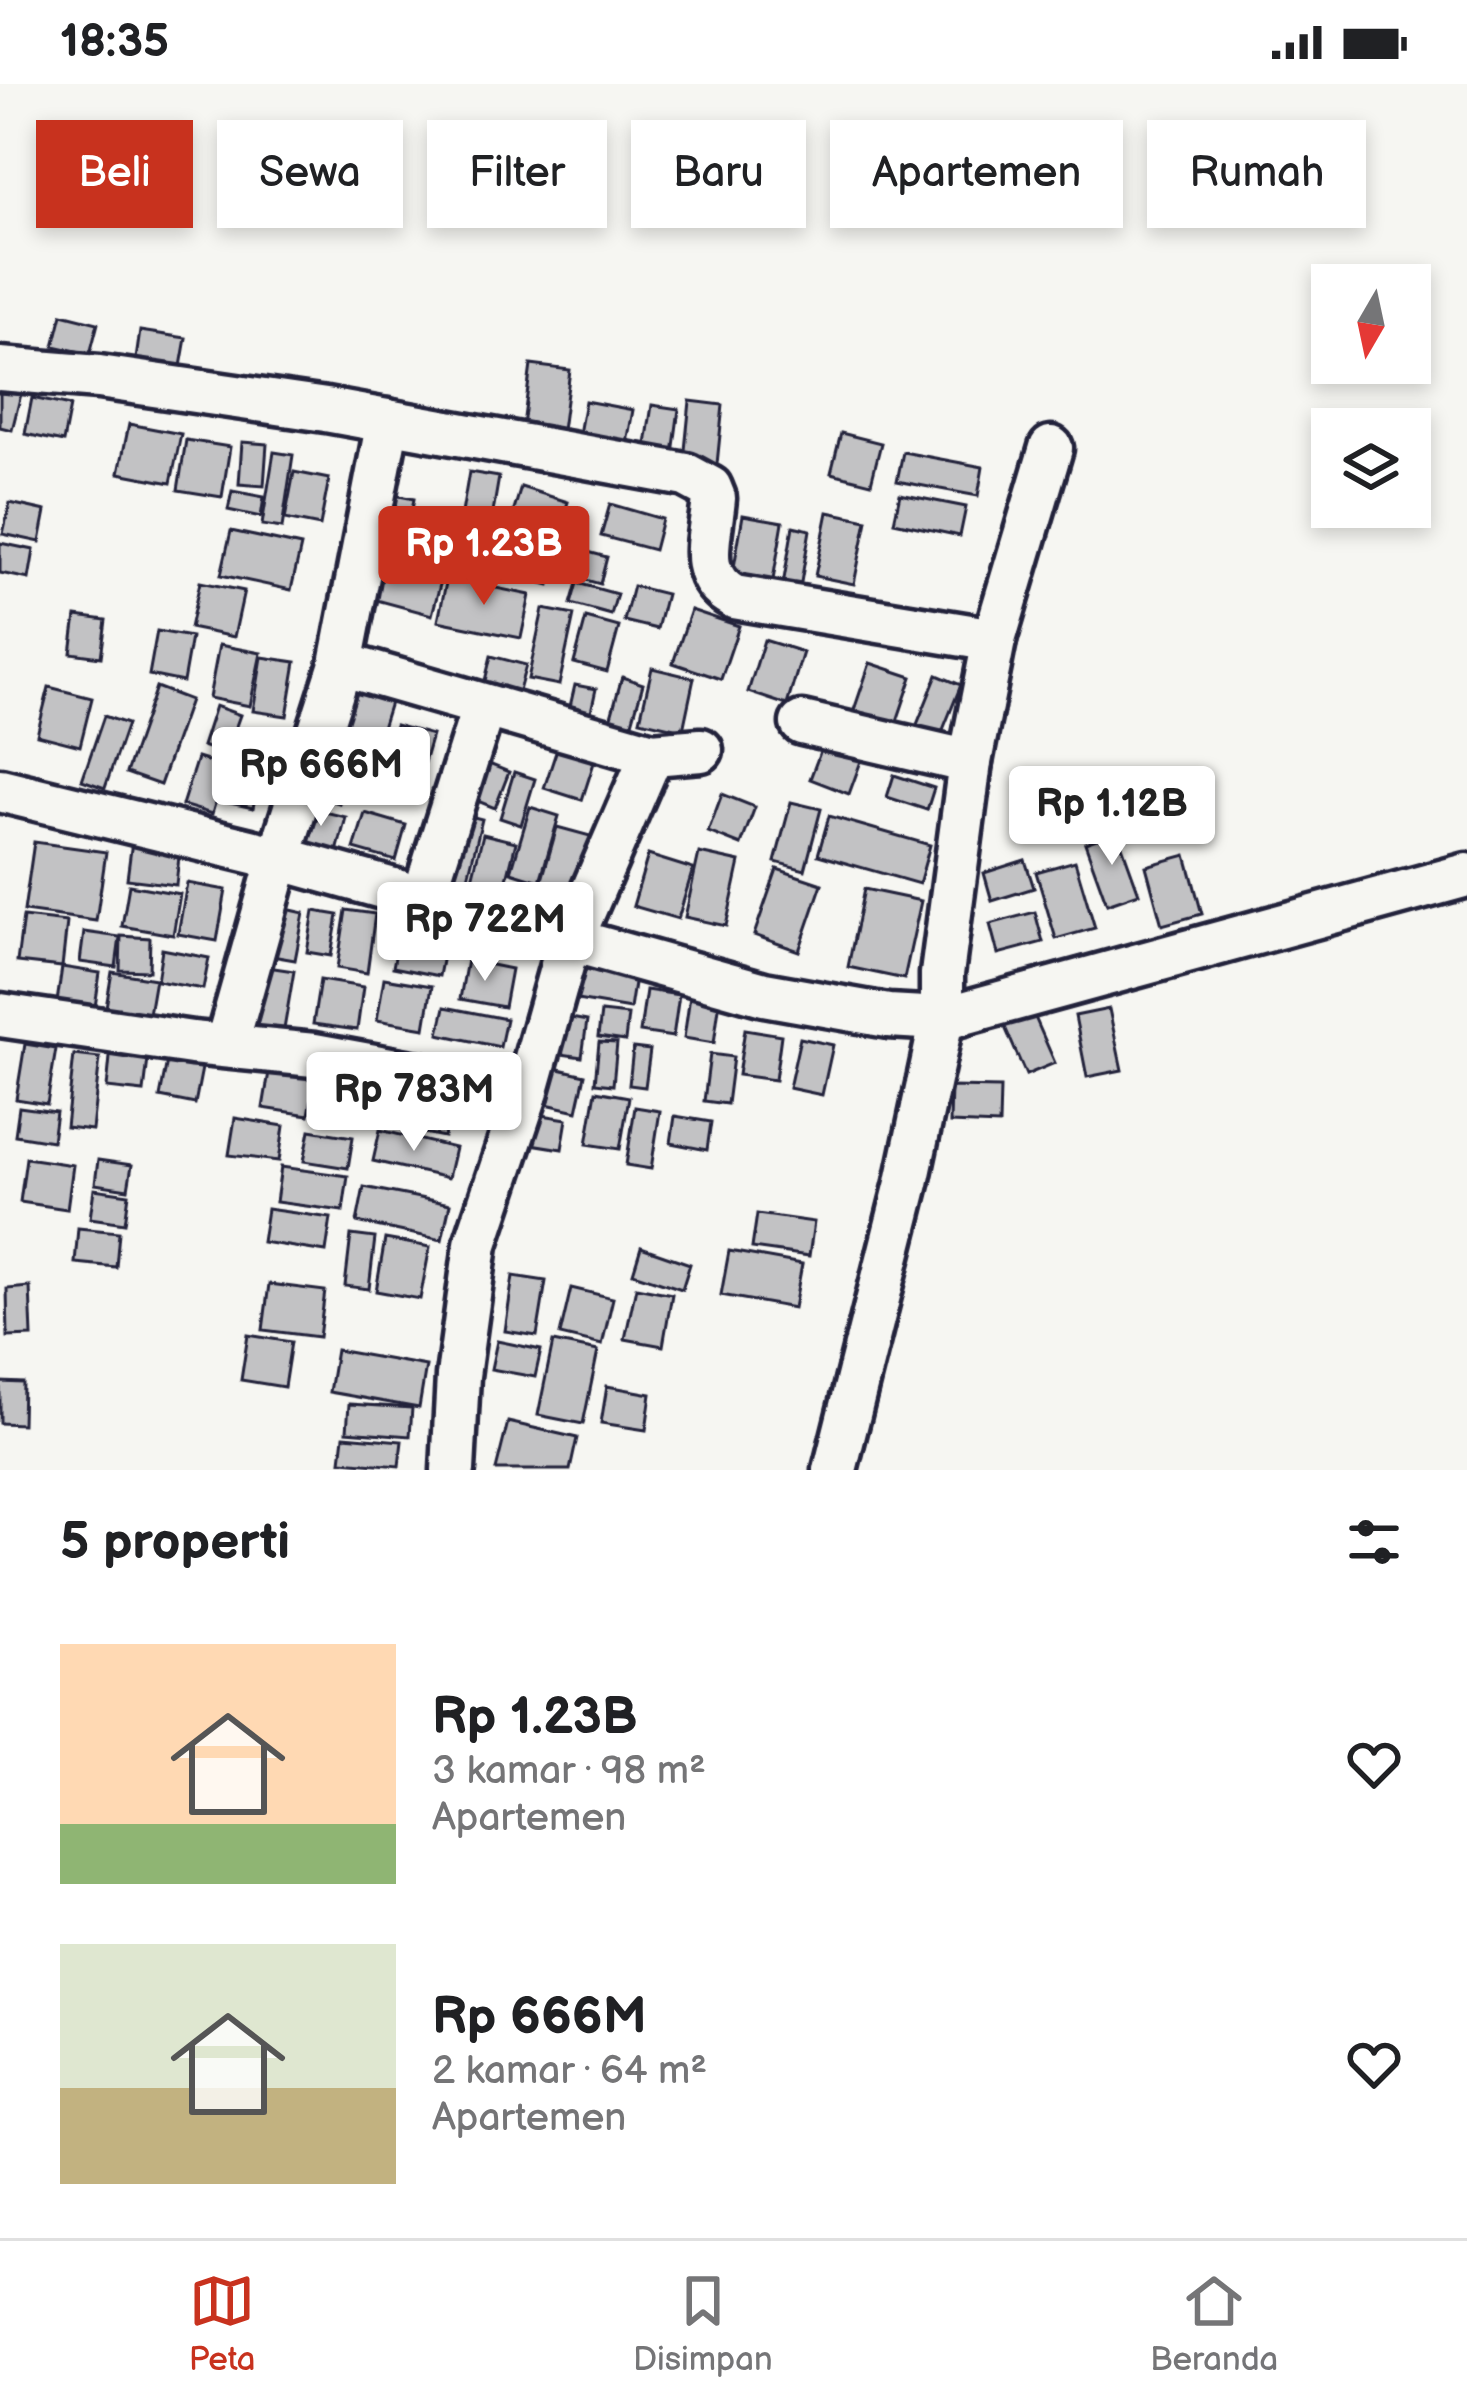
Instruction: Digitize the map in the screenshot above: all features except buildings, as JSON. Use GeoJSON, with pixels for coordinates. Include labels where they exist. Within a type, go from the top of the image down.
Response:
{"type":"FeatureCollection","features":[{"type":"Feature","properties":{"kind":"street"},"geometry":{"type":"LineString","coordinates":[[0,369],[100,376],[388,421],[686,476],[710,488],[714,498],[708,571],[717,588],[734,597],[994,640]]}},
{"type":"Feature","properties":{"kind":"street"},"geometry":{"type":"LineString","coordinates":[[227,1043],[341,664],[388,421]]}},
{"type":"Feature","properties":{"kind":"street"},"geometry":{"type":"LineString","coordinates":[[835,1470],[907,1183],[942,1019],[942,974],[970,763],[994,640],[1052,448]]}},
{"type":"Feature","properties":{"kind":"street"},"geometry":{"type":"LineString","coordinates":[[341,664],[652,754],[700,750]]}},
{"type":"Feature","properties":{"kind":"street"},"geometry":{"type":"LineString","coordinates":[[423,899],[483,708]]}},
{"type":"Feature","properties":{"kind":"street"},"geometry":{"type":"LineString","coordinates":[[802,723],[970,763]]}},
{"type":"Feature","properties":{"kind":"street"},"geometry":{"type":"LineString","coordinates":[[453,1470],[458,1376],[476,1244],[571,938],[652,754]]}},
{"type":"Feature","properties":{"kind":"street"},"geometry":{"type":"LineString","coordinates":[[0,790],[279,858],[764,994],[888,1016],[942,1019],[1467,875]]}},
{"type":"Feature","properties":{"kind":"street"},"geometry":{"type":"LineString","coordinates":[[0,1015],[191,1043],[314,1054],[526,1094]]}}]}
